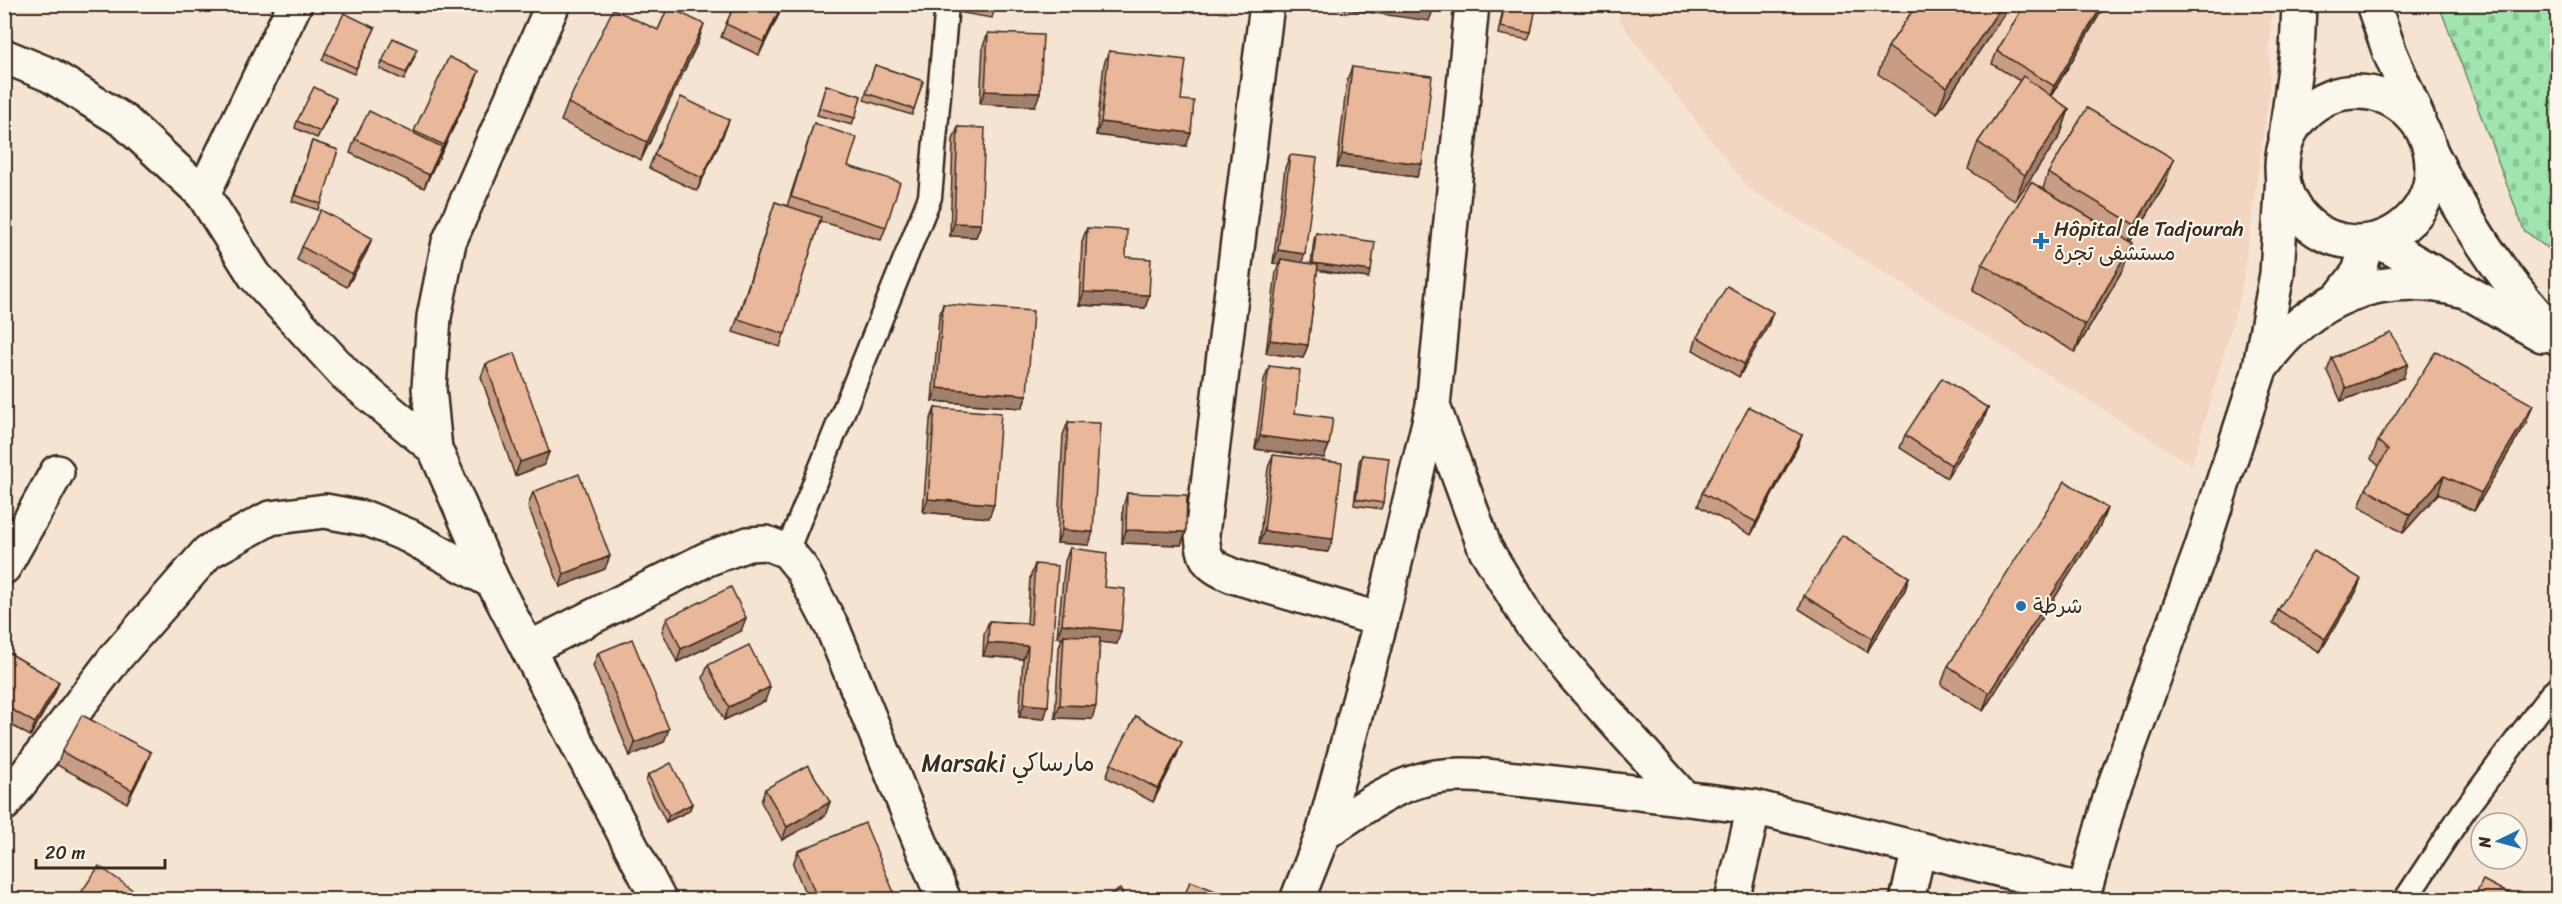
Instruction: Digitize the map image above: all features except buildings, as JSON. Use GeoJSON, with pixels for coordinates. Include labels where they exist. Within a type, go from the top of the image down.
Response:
{"type":"FeatureCollection","features":[{"type":"Feature","properties":{"kind":"street"},"geometry":{"type":"LineString","coordinates":[[203,194],[295,4]]}},
{"type":"Feature","properties":{"kind":"street"},"geometry":{"type":"LineString","coordinates":[[553,4],[449,242],[434,317],[429,388],[435,449],[493,582],[658,900]]}},
{"type":"Feature","properties":{"kind":"street"},"geometry":{"type":"LineString","coordinates":[[1267,4],[1202,534],[1203,550],[1207,561],[1213,567],[1233,576],[1381,620]]}},
{"type":"Feature","properties":{"kind":"street"},"geometry":{"type":"LineString","coordinates":[[1297,900],[1323,834],[1381,620],[1433,406],[1472,4]]}},
{"type":"Feature","properties":{"kind":"street"},"geometry":{"type":"LineString","coordinates":[[1323,834],[1390,791],[1420,780],[1447,776],[1481,776],[1754,807],[1919,849],[2083,896],[2111,795],[2200,550],[2259,372],[2277,274],[2283,164],[2293,92],[2299,4]]}},
{"type":"Feature","properties":{"kind":"street"},"geometry":{"type":"LineString","coordinates":[[2373,4],[2390,52],[2452,196],[2506,278],[2558,338]]}},
{"type":"Feature","properties":{"kind":"street"},"geometry":{"type":"LineString","coordinates":[[4,56],[50,75],[124,121],[203,194],[255,276],[346,375],[435,449]]}},
{"type":"Feature","properties":{"kind":"street"},"geometry":{"type":"LineString","coordinates":[[2346,92],[2369,92],[2392,99],[2410,112],[2428,142],[2432,175],[2427,196],[2415,216],[2398,231],[2373,241],[2351,242],[2318,231],[2305,221],[2286,192],[2283,164],[2292,130],[2306,112],[2324,99],[2346,92]]}},
{"type":"Feature","properties":{"kind":"street"},"geometry":{"type":"LineString","coordinates":[[2373,241],[2558,344]]}},
{"type":"Feature","properties":{"kind":"street"},"geometry":{"type":"LineString","coordinates":[[2340,297],[2359,272],[2373,241]]}},
{"type":"Feature","properties":{"kind":"street"},"geometry":{"type":"LineString","coordinates":[[2259,372],[2275,348],[2294,328],[2315,311],[2340,297],[2364,288],[2416,282],[2442,285],[2467,292]]}},
{"type":"Feature","properties":{"kind":"street"},"geometry":{"type":"LineString","coordinates":[[1433,406],[1485,548],[1530,622],[1576,678],[1684,798]]}},
{"type":"Feature","properties":{"kind":"street"},"geometry":{"type":"LineString","coordinates":[[4,567],[57,472]]}},
{"type":"Feature","properties":{"kind":"street"},"geometry":{"type":"LineString","coordinates":[[4,804],[115,658],[208,552],[270,518],[325,511],[368,519],[409,536],[493,582]]}},
{"type":"Feature","properties":{"kind":"street"},"geometry":{"type":"LineString","coordinates":[[528,649],[707,559],[748,544],[766,543],[787,552],[801,568],[833,629],[944,900]]}},
{"type":"Feature","properties":{"kind":"street"},"geometry":{"type":"LineString","coordinates":[[1732,900],[1754,807]]}},
{"type":"Feature","properties":{"kind":"street"},"geometry":{"type":"LineString","coordinates":[[1907,900],[1919,849]]}},
{"type":"Feature","properties":{"kind":"lane"},"geometry":{"type":"LineString","coordinates":[[787,552],[930,197],[947,4]]}},
{"type":"Feature","properties":{"kind":"lane"},"geometry":{"type":"LineString","coordinates":[[2405,900],[2463,812],[2558,687]]}},
{"type":"Feature","properties":{"kind":"shaded area","name":"Hôpital de Tadjourah مستشفى تجرة"},"geometry":{"type":"Polygon","coordinates":[[[1624,4],[2271,5],[2269,96],[2241,294],[2192,465],[1747,187],[1618,19],[1624,4]]]}},
{"type":"Feature","properties":{"kind":"green space"},"geometry":{"type":"Polygon","coordinates":[[[2439,5],[2557,5],[2557,256],[2524,230],[2439,5]]]}},
{"type":"Feature","properties":{"kind":"place","name":"Hôpital de Tadjourah مستشفى تجرة"},"geometry":{"type":"Point","coordinates":[2041,241]}},
{"type":"Feature","properties":{"kind":"place","name":"شرطة"},"geometry":{"type":"Point","coordinates":[2021,606]}},
{"type":"Feature","properties":{"kind":"district","name":"Marsaki مارساكي"},"geometry":{"type":"Point","coordinates":[1008,763]}}]}
